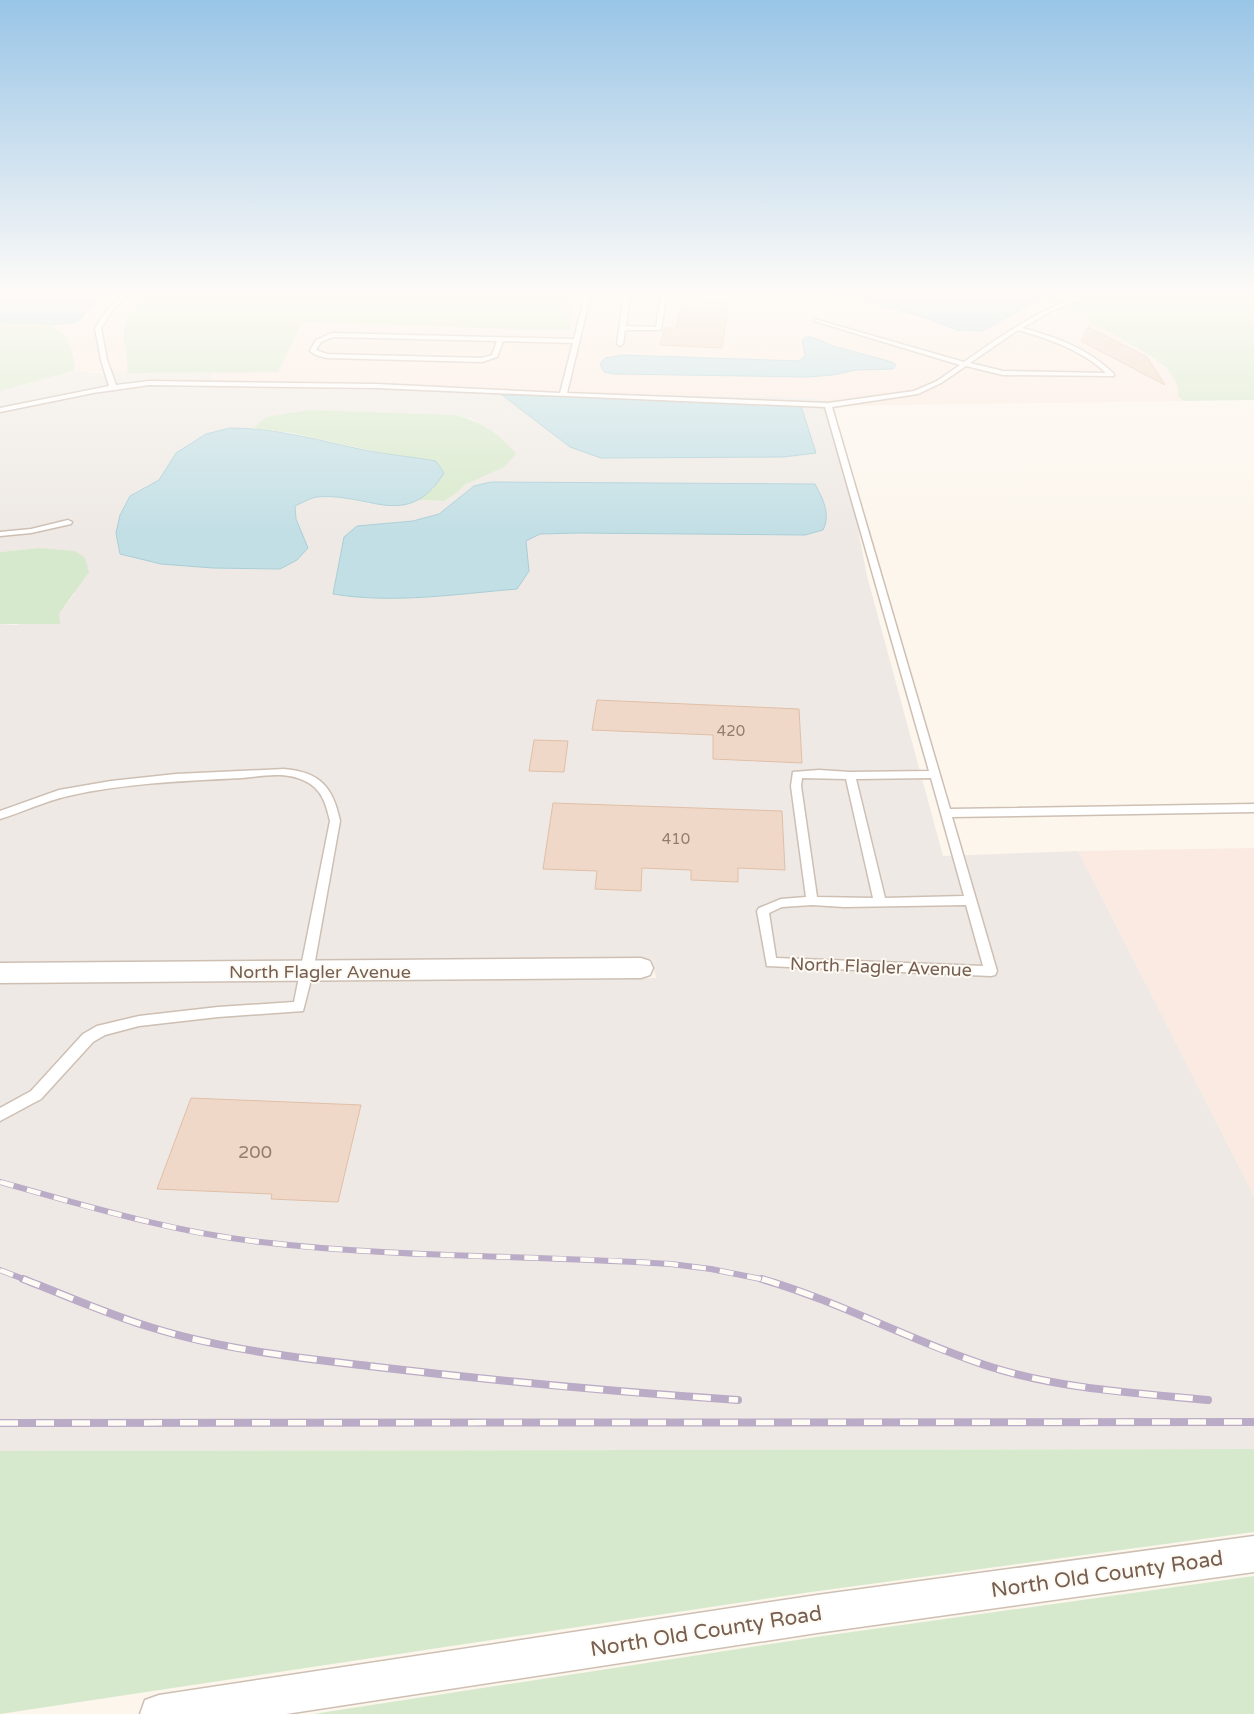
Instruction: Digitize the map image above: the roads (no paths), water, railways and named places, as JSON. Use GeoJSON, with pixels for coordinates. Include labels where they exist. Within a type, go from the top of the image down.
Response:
{"type":"FeatureCollection","features":[{"type":"Feature","properties":{"kind":"street","name":"North Flagler Avenue"},"geometry":{"type":"LineString","coordinates":[[0,973],[641,968]]}},
{"type":"Feature","properties":{"kind":"street","name":"North Old County Road"},"geometry":{"type":"LineString","coordinates":[[159,1714],[817,1614],[1254,1554]]}},
{"type":"Feature","properties":{"kind":"lane"},"geometry":{"type":"LineString","coordinates":[[108,373],[113,387]]}},
{"type":"Feature","properties":{"kind":"lane"},"geometry":{"type":"LineString","coordinates":[[563,395],[568,373]]}},
{"type":"Feature","properties":{"kind":"lane"},"geometry":{"type":"LineString","coordinates":[[0,410],[113,387],[149,382],[377,386],[828,405],[916,393],[951,373]]}},
{"type":"Feature","properties":{"kind":"lane"},"geometry":{"type":"LineString","coordinates":[[1003,373],[1112,375],[1110,373]]}},
{"type":"Feature","properties":{"kind":"lane"},"geometry":{"type":"LineString","coordinates":[[828,405],[935,774],[971,900],[812,901],[796,786],[797,776],[819,774],[850,776],[935,774]]}},
{"type":"Feature","properties":{"kind":"lane"},"geometry":{"type":"LineString","coordinates":[[0,534],[31,531],[68,522]]}},
{"type":"Feature","properties":{"kind":"lane"},"geometry":{"type":"LineString","coordinates":[[0,815],[66,792],[132,782],[185,776],[288,772],[308,778],[322,787],[330,799],[336,821],[299,1007],[218,1012],[138,1021],[102,1030],[88,1038],[36,1095],[0,1115]]}},
{"type":"Feature","properties":{"kind":"lane"},"geometry":{"type":"LineString","coordinates":[[850,776],[880,902]]}},
{"type":"Feature","properties":{"kind":"lane"},"geometry":{"type":"LineString","coordinates":[[946,813],[1254,808]]}},
{"type":"Feature","properties":{"kind":"lane","name":"North Flagler Avenue"},"geometry":{"type":"LineString","coordinates":[[812,901],[781,903],[763,911],[771,963],[991,971],[971,900]]}},
{"type":"Feature","properties":{"kind":"water"},"geometry":{"type":"Polygon","coordinates":[[[609,373],[842,373],[809,377],[609,373]]]}},
{"type":"Feature","properties":{"kind":"water"},"geometry":{"type":"Polygon","coordinates":[[[502,395],[782,402],[801,406],[816,453],[783,457],[601,458],[570,447],[502,395]]]}},
{"type":"Feature","properties":{"kind":"water"},"geometry":{"type":"Polygon","coordinates":[[[230,428],[266,430],[369,451],[436,461],[444,473],[430,491],[416,501],[401,505],[386,505],[336,497],[317,497],[295,506],[296,519],[308,548],[297,560],[280,569],[213,568],[161,564],[120,554],[116,533],[120,515],[130,496],[159,480],[176,453],[206,434],[230,428]]]}},
{"type":"Feature","properties":{"kind":"water"},"geometry":{"type":"Polygon","coordinates":[[[491,482],[815,484],[823,501],[826,518],[823,530],[805,535],[540,534],[526,541],[529,571],[517,589],[402,598],[356,597],[333,594],[344,537],[357,526],[413,521],[439,514],[474,486],[491,482]]]}},
{"type":"Feature","properties":{"kind":"railway"},"geometry":{"type":"LineString","coordinates":[[0,1182],[162,1225],[228,1238],[312,1247],[414,1254],[671,1264],[711,1269],[764,1280]]}},
{"type":"Feature","properties":{"kind":"railway"},"geometry":{"type":"LineString","coordinates":[[0,1270],[26,1280]]}},
{"type":"Feature","properties":{"kind":"railway"},"geometry":{"type":"LineString","coordinates":[[23,1279],[150,1327],[206,1342],[262,1352],[377,1367],[512,1381],[738,1400]]}},
{"type":"Feature","properties":{"kind":"railway"},"geometry":{"type":"LineString","coordinates":[[764,1280],[820,1299],[933,1346],[991,1367],[1071,1385],[1208,1400]]}},
{"type":"Feature","properties":{"kind":"railway"},"geometry":{"type":"LineString","coordinates":[[0,1423],[1254,1422]]}}]}
